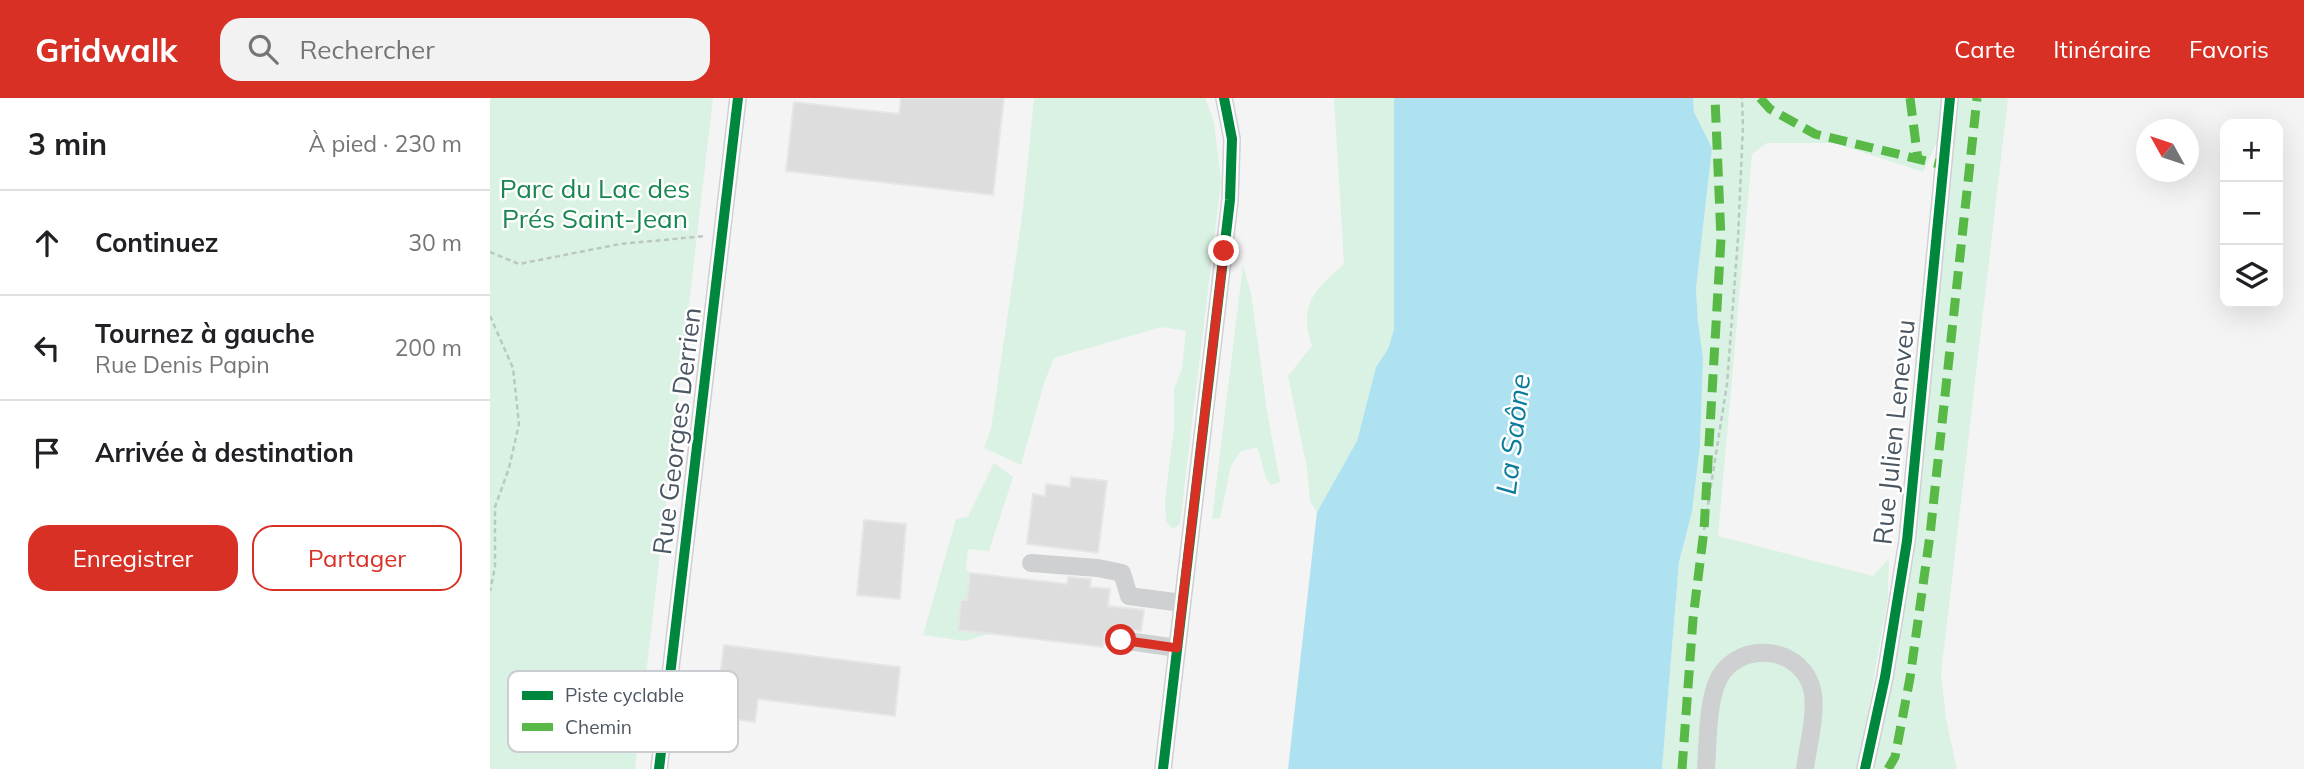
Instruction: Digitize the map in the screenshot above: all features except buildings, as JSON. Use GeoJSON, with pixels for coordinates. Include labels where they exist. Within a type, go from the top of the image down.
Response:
{"type":"FeatureCollection","features":[{"type":"Feature","properties":{"kind":"street","name":"Rue Georges Derrien"},"geometry":{"type":"LineString","coordinates":[[672,671],[738,98]]}},
{"type":"Feature","properties":{"kind":"street"},"geometry":{"type":"LineString","coordinates":[[1163,769],[1231,187],[1232,139],[1224,98]]}},
{"type":"Feature","properties":{"kind":"street","name":"Rue Julien Leneveu"},"geometry":{"type":"LineString","coordinates":[[1865,769],[1885,677],[1907,541],[1950,98]]}},
{"type":"Feature","properties":{"kind":"street"},"geometry":{"type":"LineString","coordinates":[[1031,563],[1098,568],[1122,573],[1129,596],[1182,603]]}},
{"type":"Feature","properties":{"kind":"street"},"geometry":{"type":"LineString","coordinates":[[1121,640],[1177,648]]}},
{"type":"Feature","properties":{"kind":"street"},"geometry":{"type":"LineString","coordinates":[[1706,769],[1712,701],[1720,677],[1733,662],[1748,654],[1767,651],[1781,654],[1799,667],[1813,692],[1805,769]]}},
{"type":"Feature","properties":{"kind":"path"},"geometry":{"type":"LineString","coordinates":[[1704,530],[1727,384],[1738,237],[1742,98]]}},
{"type":"Feature","properties":{"kind":"path"},"geometry":{"type":"LineString","coordinates":[[490,252],[519,264],[621,244],[723,234]]}},
{"type":"Feature","properties":{"kind":"path"},"geometry":{"type":"LineString","coordinates":[[490,316],[513,368],[519,424],[509,468],[495,507],[495,567],[490,591]]}},
{"type":"Feature","properties":{"kind":"green space","name":"Parc du Lac des Prés Saint-Jean"},"geometry":{"type":"Polygon","coordinates":[[[490,98],[713,98],[646,671],[508,671],[508,752],[637,752],[635,769],[490,769],[490,98]]]}},
{"type":"Feature","properties":{"kind":"green space"},"geometry":{"type":"Polygon","coordinates":[[[1034,98],[1205,98],[1214,122],[1221,181],[1180,524],[1173,529],[1166,522],[1165,501],[1174,428],[1174,389],[1182,369],[1186,331],[1162,327],[1054,358],[1044,383],[1021,465],[984,448],[991,429],[1023,210],[1034,98]]]}},
{"type":"Feature","properties":{"kind":"green space"},"geometry":{"type":"Polygon","coordinates":[[[1334,98],[1394,98],[1394,329],[1388,349],[1376,367],[1357,441],[1317,512],[1310,501],[1307,468],[1288,376],[1312,346],[1307,320],[1312,300],[1324,282],[1344,264],[1334,98]]]}},
{"type":"Feature","properties":{"kind":"green space"},"geometry":{"type":"Polygon","coordinates":[[[1693,98],[1945,98],[1941,134],[1923,172],[1834,143],[1767,143],[1752,154],[1718,536],[1873,576],[1889,558],[1888,597],[1858,769],[1662,769],[1679,562],[1692,512],[1700,446],[1703,358],[1696,289],[1712,148],[1694,112],[1693,98]]]}},
{"type":"Feature","properties":{"kind":"green space"},"geometry":{"type":"Polygon","coordinates":[[[1959,98],[2008,98],[1941,674],[1946,719],[1957,769],[1872,769],[1946,216],[1959,98]]]}},
{"type":"Feature","properties":{"kind":"green space"},"geometry":{"type":"Polygon","coordinates":[[[1243,265],[1251,293],[1280,482],[1271,485],[1268,481],[1257,447],[1241,451],[1231,466],[1220,518],[1212,519],[1243,265]]]}},
{"type":"Feature","properties":{"kind":"green space"},"geometry":{"type":"Polygon","coordinates":[[[994,463],[1013,477],[989,551],[968,549],[966,570],[970,573],[967,600],[961,600],[958,630],[988,634],[965,641],[923,635],[956,519],[968,517],[994,463]]]}},
{"type":"Feature","properties":{"kind":"water","name":"La Saône"},"geometry":{"type":"Polygon","coordinates":[[[1394,98],[1693,98],[1694,112],[1712,148],[1696,289],[1703,358],[1700,446],[1692,512],[1679,562],[1662,769],[1288,769],[1317,512],[1357,441],[1376,367],[1388,349],[1394,329],[1394,98]]]}},
{"type":"Feature","properties":{"kind":"marked path"},"geometry":{"type":"LineString","coordinates":[[1682,769],[1693,619],[1704,530],[1721,239],[1715,98]]}},
{"type":"Feature","properties":{"kind":"marked path"},"geometry":{"type":"LineString","coordinates":[[1760,98],[1770,109],[1815,134],[1943,165]]}},
{"type":"Feature","properties":{"kind":"marked path"},"geometry":{"type":"LineString","coordinates":[[1910,98],[1918,160]]}},
{"type":"Feature","properties":{"kind":"marked path"},"geometry":{"type":"LineString","coordinates":[[1888,769],[1895,757],[1910,678],[1930,535],[1977,98]]}},
{"type":"Feature","properties":{"kind":"cycle path"},"geometry":{"type":"LineString","coordinates":[[671,671],[738,98]]}},
{"type":"Feature","properties":{"kind":"cycle path"},"geometry":{"type":"LineString","coordinates":[[1163,769],[1230,200],[1232,139],[1224,98]]}},
{"type":"Feature","properties":{"kind":"cycle path"},"geometry":{"type":"LineString","coordinates":[[1865,769],[1885,677],[1907,541],[1950,98]]}},
{"type":"Feature","properties":{"kind":"cycle path"},"geometry":{"type":"LineString","coordinates":[[659,769],[661,752]]}},
{"type":"Feature","properties":{"kind":"route"},"geometry":{"type":"LineString","coordinates":[[1121,640],[1177,648],[1224,251]]}}]}
